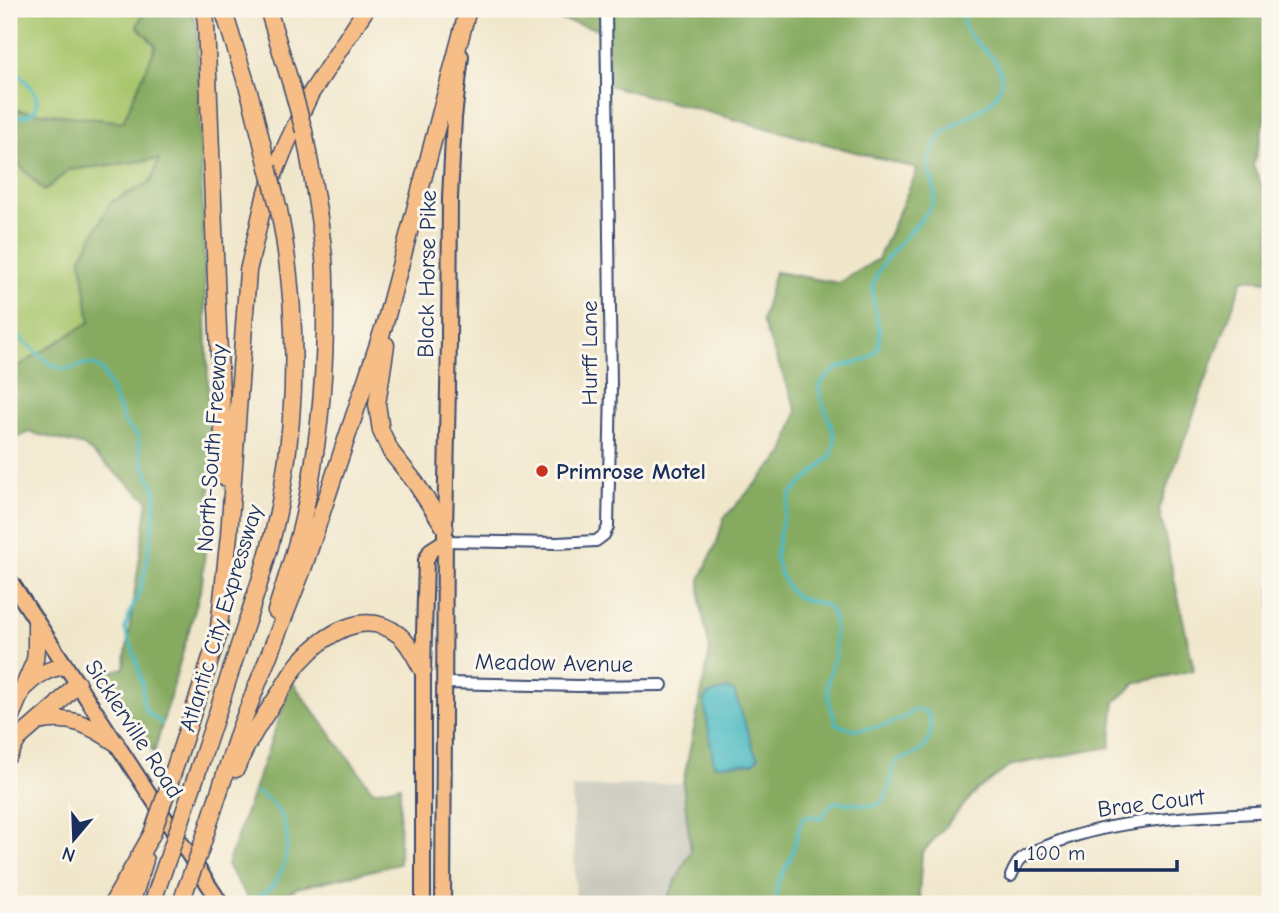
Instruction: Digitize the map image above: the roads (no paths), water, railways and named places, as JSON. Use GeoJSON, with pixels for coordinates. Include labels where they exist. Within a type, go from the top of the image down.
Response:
{"type":"FeatureCollection","features":[{"type":"Feature","properties":{"kind":"highway"},"geometry":{"type":"LineString","coordinates":[[204,9],[229,535]]}},
{"type":"Feature","properties":{"kind":"highway","name":"Atlantic City Expressway"},"geometry":{"type":"LineString","coordinates":[[152,904],[224,695],[272,541],[282,493],[293,406],[293,348],[286,246],[250,95],[223,9]]}},
{"type":"Feature","properties":{"kind":"highway"},"geometry":{"type":"LineString","coordinates":[[184,896],[239,731],[302,521],[321,415],[325,358],[324,257],[304,131],[268,9]]}},
{"type":"Feature","properties":{"kind":"highway","name":"North-South Freeway"},"geometry":{"type":"LineString","coordinates":[[131,904],[218,636],[229,535],[248,271],[265,197],[311,93],[366,9]]}},
{"type":"Feature","properties":{"kind":"highway","name":"Black Horse Pike"},"geometry":{"type":"LineString","coordinates":[[463,30],[468,9]]}},
{"type":"Feature","properties":{"kind":"highway"},"geometry":{"type":"LineString","coordinates":[[239,731],[303,569],[384,323],[463,30]]}},
{"type":"Feature","properties":{"kind":"highway"},"geometry":{"type":"LineString","coordinates":[[403,257],[377,404],[381,432],[391,452],[415,482],[445,535]]}},
{"type":"Feature","properties":{"kind":"highway"},"geometry":{"type":"LineString","coordinates":[[9,721],[35,660],[36,621]]}},
{"type":"Feature","properties":{"kind":"highway"},"geometry":{"type":"LineString","coordinates":[[200,851],[238,762],[257,729],[299,663],[327,637],[351,625],[363,623],[389,628],[408,645],[423,671]]}},
{"type":"Feature","properties":{"kind":"highway"},"geometry":{"type":"LineString","coordinates":[[24,688],[41,674],[65,666]]}},
{"type":"Feature","properties":{"kind":"highway"},"geometry":{"type":"LineString","coordinates":[[9,755],[18,739],[57,705],[77,683]]}},
{"type":"Feature","properties":{"kind":"highway"},"geometry":{"type":"LineString","coordinates":[[36,722],[59,719],[79,722],[96,729],[116,743]]}},
{"type":"Feature","properties":{"kind":"highway"},"geometry":{"type":"LineString","coordinates":[[112,904],[152,834]]}},
{"type":"Feature","properties":{"kind":"main road","name":"Black Horse Pike"},"geometry":{"type":"LineString","coordinates":[[443,899],[450,198],[454,118],[463,30]]}},
{"type":"Feature","properties":{"kind":"main road"},"geometry":{"type":"LineString","coordinates":[[443,899],[423,899],[423,671],[426,559],[445,535]]}},
{"type":"Feature","properties":{"kind":"main road","name":"Sicklerville Road"},"geometry":{"type":"LineString","coordinates":[[9,579],[221,904]]}},
{"type":"Feature","properties":{"kind":"main road"},"geometry":{"type":"LineString","coordinates":[[424,729],[445,731]]}},
{"type":"Feature","properties":{"kind":"street","name":"Hurff Lane"},"geometry":{"type":"LineString","coordinates":[[445,535],[557,543],[596,541],[604,535],[608,527],[611,372],[606,9]]}},
{"type":"Feature","properties":{"kind":"street"},"geometry":{"type":"LineString","coordinates":[[1270,567],[1270,605]]}},
{"type":"Feature","properties":{"kind":"street","name":"Meadow Avenue"},"geometry":{"type":"LineString","coordinates":[[446,682],[579,686],[662,685]]}},
{"type":"Feature","properties":{"kind":"street","name":"Brae Court"},"geometry":{"type":"LineString","coordinates":[[1011,876],[1018,863],[1028,854],[1090,832],[1157,820],[1270,812]]}},
{"type":"Feature","properties":{"kind":"water"},"geometry":{"type":"Polygon","coordinates":[[[726,689],[734,691],[755,753],[759,757],[753,763],[714,765],[704,701],[707,695],[726,689]]]}},
{"type":"Feature","properties":{"kind":"waterway"},"geometry":{"type":"LineString","coordinates":[[775,904],[778,882],[791,857],[802,818],[822,818],[826,810],[838,802],[875,806],[888,793],[894,763],[920,752],[930,734],[931,722],[926,712],[921,710],[877,727],[851,729],[836,723],[827,684],[835,653],[832,613],[826,605],[800,599],[790,591],[781,576],[775,556],[791,494],[830,457],[834,449],[833,431],[819,386],[836,370],[865,360],[876,350],[879,326],[873,300],[874,282],[891,253],[932,205],[935,190],[929,164],[933,150],[950,127],[988,103],[996,96],[1000,87],[999,67],[967,31],[963,21],[963,9]]}},
{"type":"Feature","properties":{"kind":"waterway"},"geometry":{"type":"LineString","coordinates":[[9,67],[32,89],[37,103],[29,115],[9,115]]}},
{"type":"Feature","properties":{"kind":"waterway"},"geometry":{"type":"LineString","coordinates":[[9,328],[56,367],[62,369],[91,364],[103,372],[126,425],[137,435],[142,462],[156,495],[145,572],[125,629],[136,659],[144,706],[147,712],[161,723]]}},
{"type":"Feature","properties":{"kind":"waterway"},"geometry":{"type":"LineString","coordinates":[[247,904],[274,884],[283,866],[287,844],[287,834],[280,814],[272,803],[256,792]]}},
{"type":"Feature","properties":{"kind":"place","name":"Primrose Motel"},"geometry":{"type":"Point","coordinates":[542,471]}}]}
